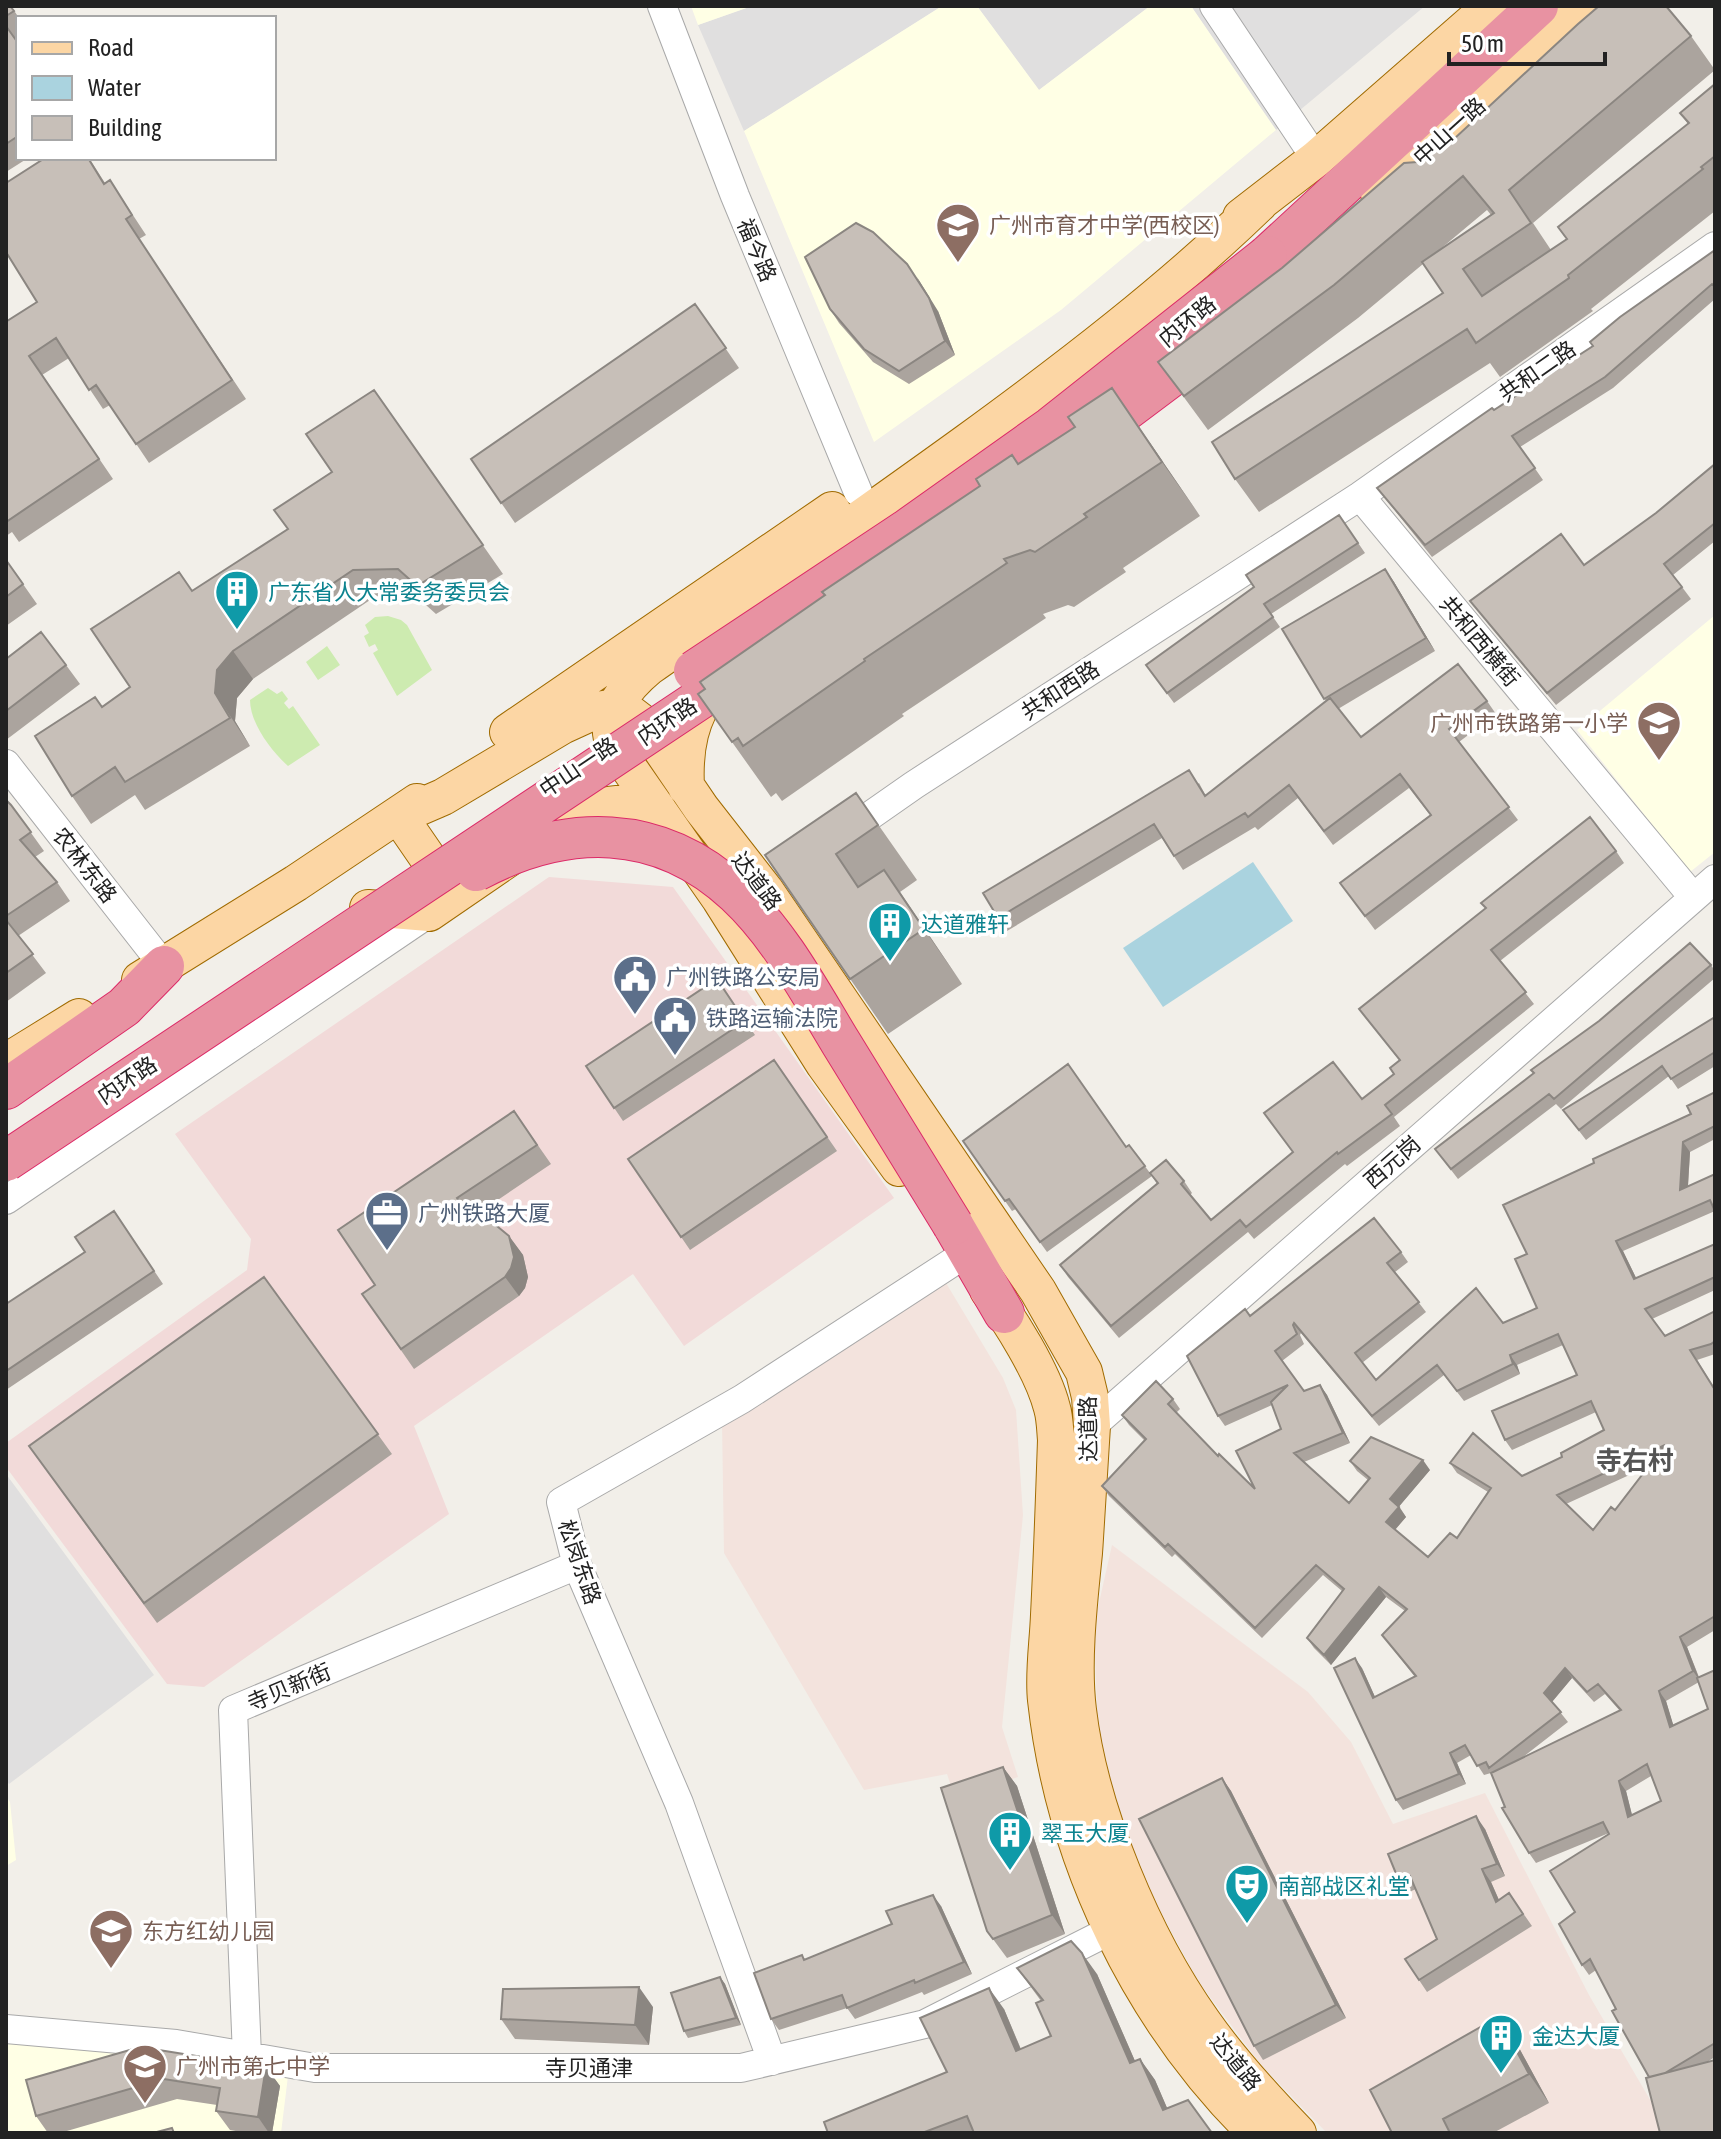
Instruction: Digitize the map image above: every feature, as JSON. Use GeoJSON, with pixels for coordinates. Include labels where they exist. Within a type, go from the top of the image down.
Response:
{"type":"FeatureCollection","features":[{"type":"Feature","properties":{"kind":"highway","name":"内环路"},"geometry":{"type":"LineString","coordinates":[[6,1128],[906,530],[1051,427],[1267,256],[1538,6]]}},
{"type":"Feature","properties":{"kind":"highway"},"geometry":{"type":"LineString","coordinates":[[1363,216],[1446,151],[1600,6]]}},
{"type":"Feature","properties":{"kind":"highway","name":"内环路"},"geometry":{"type":"LineString","coordinates":[[6,1161],[1025,483],[1237,327]]}},
{"type":"Feature","properties":{"kind":"highway"},"geometry":{"type":"LineString","coordinates":[[250,998],[468,875],[535,845],[562,839],[611,836],[670,851],[722,882],[766,928],[796,970],[1004,1313]]}},
{"type":"Feature","properties":{"kind":"highway"},"geometry":{"type":"LineString","coordinates":[[6,1089],[124,1007],[164,966]]}},
{"type":"Feature","properties":{"kind":"main road"},"geometry":{"type":"LineString","coordinates":[[6,1062],[164,966],[399,816],[513,729],[1066,347],[1316,159],[1491,6]]}},
{"type":"Feature","properties":{"kind":"main road","name":"中山一路"},"geometry":{"type":"LineString","coordinates":[[6,1150],[613,744],[642,713],[729,667],[1078,434],[1363,216],[1584,6]]}},
{"type":"Feature","properties":{"kind":"main road","name":"达道路"},"geometry":{"type":"LineString","coordinates":[[1256,2133],[1228,2106],[1147,1997],[1127,1922],[1125,1878],[1107,1832],[1092,1778],[1077,1709],[1077,1623],[1092,1426],[1084,1372],[1038,1291],[778,881],[686,787],[642,713],[643,672],[1043,387],[1161,294],[1260,203]]}},
{"type":"Feature","properties":{"kind":"main road"},"geometry":{"type":"LineString","coordinates":[[686,787],[685,762],[691,725],[699,707],[729,667]]}},
{"type":"Feature","properties":{"kind":"main road"},"geometry":{"type":"LineString","coordinates":[[399,816],[443,797],[562,726],[597,710],[642,713]]}},
{"type":"Feature","properties":{"kind":"main road","name":"达道路"},"geometry":{"type":"LineString","coordinates":[[613,744],[720,899],[824,1064],[958,1241]]}},
{"type":"Feature","properties":{"kind":"main road"},"geometry":{"type":"LineString","coordinates":[[366,908],[429,913],[584,809],[602,804],[652,803]]}},
{"type":"Feature","properties":{"kind":"main road"},"geometry":{"type":"LineString","coordinates":[[399,816],[432,864]]}},
{"type":"Feature","properties":{"kind":"main road","name":"达道路"},"geometry":{"type":"LineString","coordinates":[[1004,1313],[1044,1385],[1053,1409],[1056,1440],[1046,1697],[1057,1767],[1083,1857],[1127,1922],[1174,1975],[1203,2021],[1267,2101],[1298,2133]]}},
{"type":"Feature","properties":{"kind":"street","name":"福今路"},"geometry":{"type":"LineString","coordinates":[[662,6],[735,196],[858,492]]}},
{"type":"Feature","properties":{"kind":"street"},"geometry":{"type":"LineString","coordinates":[[1214,6],[1316,159]]}},
{"type":"Feature","properties":{"kind":"street"},"geometry":{"type":"LineString","coordinates":[[1363,216],[1432,181]]}},
{"type":"Feature","properties":{"kind":"street","name":"共和二路"},"geometry":{"type":"LineString","coordinates":[[1360,496],[1715,246]]}},
{"type":"Feature","properties":{"kind":"street","name":"共和西路"},"geometry":{"type":"LineString","coordinates":[[815,855],[914,785],[1360,496]]}},
{"type":"Feature","properties":{"kind":"street","name":"共和西横街"},"geometry":{"type":"LineString","coordinates":[[1360,496],[1693,897]]}},
{"type":"Feature","properties":{"kind":"street","name":"农林东路"},"geometry":{"type":"LineString","coordinates":[[6,764],[164,966]]}},
{"type":"Feature","properties":{"kind":"street","name":"西元岗"},"geometry":{"type":"LineString","coordinates":[[1092,1426],[1715,879]]}},
{"type":"Feature","properties":{"kind":"street"},"geometry":{"type":"LineString","coordinates":[[6,1200],[429,913]]}},
{"type":"Feature","properties":{"kind":"street"},"geometry":{"type":"LineString","coordinates":[[282,966],[304,997]]}},
{"type":"Feature","properties":{"kind":"street","name":"松岗东路"},"geometry":{"type":"LineString","coordinates":[[772,2061],[679,1803],[577,1565],[561,1502],[742,1399],[958,1241]]}},
{"type":"Feature","properties":{"kind":"street","name":"寺贝新街"},"geometry":{"type":"LineString","coordinates":[[247,2056],[233,1710],[577,1565]]}},
{"type":"Feature","properties":{"kind":"street","name":"寺贝通津"},"geometry":{"type":"LineString","coordinates":[[6,2029],[176,2044],[315,2068],[741,2068],[925,2024],[1127,1922]]}},
{"type":"Feature","properties":{"kind":"shaded area"},"geometry":{"type":"Polygon","coordinates":[[[691,6],[752,6],[698,25],[691,6]]]}},
{"type":"Feature","properties":{"kind":"shaded area"},"geometry":{"type":"Polygon","coordinates":[[[752,6],[942,6],[744,131],[698,25],[752,6]]]}},
{"type":"Feature","properties":{"kind":"shaded area","name":"广州市育才中学(西校区)"},"geometry":{"type":"Polygon","coordinates":[[[942,6],[977,6],[1039,90],[1150,6],[1191,6],[1276,130],[1061,310],[874,442],[744,131],[942,6]]]}},
{"type":"Feature","properties":{"kind":"shaded area"},"geometry":{"type":"Polygon","coordinates":[[[977,6],[1150,6],[1039,90],[977,6]]]}},
{"type":"Feature","properties":{"kind":"shaded area"},"geometry":{"type":"Polygon","coordinates":[[[1191,6],[1425,6],[1276,130],[1191,6]]]}},
{"type":"Feature","properties":{"kind":"shaded area","name":"广州市铁路第一小学"},"geometry":{"type":"Polygon","coordinates":[[[1715,615],[1715,852],[1690,872],[1577,730],[1715,615]]]}},
{"type":"Feature","properties":{"kind":"shaded area"},"geometry":{"type":"Polygon","coordinates":[[[549,877],[673,887],[894,1198],[684,1346],[633,1274],[414,1426],[449,1514],[204,1687],[167,1684],[6,1467],[6,1443],[247,1270],[251,1239],[175,1134],[549,877]]]}},
{"type":"Feature","properties":{"kind":"shaded area"},"geometry":{"type":"Polygon","coordinates":[[[946,1283],[1003,1378],[1016,1410],[1023,1515],[1002,1727],[1018,1777],[955,1798],[947,1774],[864,1790],[724,1553],[722,1420],[875,1330],[946,1283]]]}},
{"type":"Feature","properties":{"kind":"shaded area"},"geometry":{"type":"Polygon","coordinates":[[[6,1474],[154,1675],[9,1784],[6,1780],[6,1474]]]}},
{"type":"Feature","properties":{"kind":"shaded area"},"geometry":{"type":"Polygon","coordinates":[[[1112,1545],[1308,1692],[1351,1742],[1393,1824],[1485,1793],[1589,1995],[1656,2110],[1715,2133],[1327,2133],[1261,2065],[1198,1981],[1147,1887],[1099,1766],[1094,1625],[1112,1545]]]}},
{"type":"Feature","properties":{"kind":"shaded area"},"geometry":{"type":"Polygon","coordinates":[[[6,1796],[10,1802],[16,1860],[6,1866],[6,1796]]]}},
{"type":"Feature","properties":{"kind":"shaded area","name":"广州市第七中学"},"geometry":{"type":"Polygon","coordinates":[[[6,2040],[77,2044],[288,2076],[281,2133],[6,2133],[6,2040]]]}},
{"type":"Feature","properties":{"kind":"green space"},"geometry":{"type":"Polygon","coordinates":[[[388,616],[407,625],[432,670],[397,696],[373,653],[378,650],[375,644],[369,647],[364,636],[369,633],[365,625],[375,617],[388,616]]]}},
{"type":"Feature","properties":{"kind":"green space"},"geometry":{"type":"Polygon","coordinates":[[[327,646],[340,665],[318,680],[306,662],[327,646]]]}},
{"type":"Feature","properties":{"kind":"green space"},"geometry":{"type":"Polygon","coordinates":[[[268,688],[277,694],[282,691],[288,699],[284,703],[289,709],[293,706],[320,745],[288,766],[263,736],[251,709],[250,700],[268,688]]]}},
{"type":"Feature","properties":{"kind":"water"},"geometry":{"type":"Polygon","coordinates":[[[1253,862],[1293,921],[1163,1007],[1123,948],[1253,862]]]}},
{"type":"Feature","properties":{"kind":"building"},"geometry":{"type":"Polygon","coordinates":[[[6,6],[14,11],[6,16],[6,6]]]}},
{"type":"Feature","properties":{"kind":"building"},"geometry":{"type":"Polygon","coordinates":[[[1599,6],[1666,6],[1691,36],[1509,190],[1531,223],[1463,269],[1482,296],[1567,239],[1558,227],[1689,123],[1680,113],[1715,84],[1715,156],[1701,167],[1703,169],[1568,275],[1569,278],[1476,343],[1467,329],[1235,479],[1212,442],[1443,293],[1422,262],[1494,213],[1463,176],[1334,285],[1184,396],[1158,362],[1282,268],[1404,163],[1417,162],[1454,139],[1599,6]]]}},
{"type":"Feature","properties":{"kind":"building"},"geometry":{"type":"Polygon","coordinates":[[[6,26],[16,40],[16,137],[6,144],[6,26]]]}},
{"type":"Feature","properties":{"kind":"building"},"geometry":{"type":"Polygon","coordinates":[[[42,160],[89,160],[104,184],[110,180],[132,215],[126,219],[232,380],[136,444],[96,385],[89,390],[56,338],[29,356],[99,459],[6,522],[6,321],[37,302],[6,252],[6,183],[42,160]]]}},
{"type":"Feature","properties":{"kind":"building"},"geometry":{"type":"Polygon","coordinates":[[[856,223],[873,232],[907,264],[929,298],[945,341],[899,371],[864,349],[830,309],[805,257],[856,223]]]}},
{"type":"Feature","properties":{"kind":"building"},"geometry":{"type":"Polygon","coordinates":[[[1715,250],[1715,287],[1712,284],[1605,377],[1512,436],[1535,468],[1425,545],[1377,488],[1492,408],[1494,410],[1593,346],[1590,342],[1620,317],[1715,250]]]}},
{"type":"Feature","properties":{"kind":"building"},"geometry":{"type":"Polygon","coordinates":[[[695,304],[726,348],[501,503],[471,459],[695,304]]]}},
{"type":"Feature","properties":{"kind":"building"},"geometry":{"type":"Polygon","coordinates":[[[1112,388],[1162,462],[1084,514],[1087,517],[1035,552],[1030,550],[1004,559],[1007,563],[864,659],[743,746],[738,738],[732,742],[698,694],[705,689],[700,682],[825,595],[822,592],[980,486],[976,479],[1012,455],[1018,464],[1075,427],[1068,417],[1112,388]]]}},
{"type":"Feature","properties":{"kind":"building","name":"广东省人大常委务委员会"},"geometry":{"type":"Polygon","coordinates":[[[374,390],[483,545],[417,586],[398,569],[353,570],[233,651],[217,670],[215,693],[230,718],[125,782],[115,767],[72,796],[35,736],[95,697],[102,707],[130,687],[91,629],[179,572],[192,591],[288,529],[274,510],[332,472],[306,434],[374,390]]]}},
{"type":"Feature","properties":{"kind":"building"},"geometry":{"type":"Polygon","coordinates":[[[1715,464],[1715,523],[1664,564],[1682,587],[1547,693],[1470,601],[1561,534],[1584,565],[1656,513],[1715,464]]]}},
{"type":"Feature","properties":{"kind":"building"},"geometry":{"type":"Polygon","coordinates":[[[1339,515],[1358,543],[1264,604],[1273,617],[1167,693],[1146,665],[1254,587],[1246,575],[1339,515]]]}},
{"type":"Feature","properties":{"kind":"building"},"geometry":{"type":"Polygon","coordinates":[[[6,560],[23,584],[6,597],[6,560]]]}},
{"type":"Feature","properties":{"kind":"building"},"geometry":{"type":"Polygon","coordinates":[[[1385,569],[1426,638],[1324,699],[1282,629],[1385,569]]]}},
{"type":"Feature","properties":{"kind":"building"},"geometry":{"type":"Polygon","coordinates":[[[41,632],[66,665],[6,711],[6,659],[41,632]]]}},
{"type":"Feature","properties":{"kind":"building"},"geometry":{"type":"Polygon","coordinates":[[[1458,664],[1487,701],[1449,729],[1509,807],[1365,916],[1340,883],[1431,815],[1400,774],[1324,831],[1289,785],[1248,817],[1245,813],[1174,856],[1154,824],[998,918],[983,893],[1189,770],[1205,796],[1330,698],[1361,737],[1458,664]]]}},
{"type":"Feature","properties":{"kind":"building"},"geometry":{"type":"Polygon","coordinates":[[[856,793],[878,825],[836,854],[858,887],[884,870],[924,929],[850,979],[765,855],[856,793]]]}},
{"type":"Feature","properties":{"kind":"building"},"geometry":{"type":"Polygon","coordinates":[[[6,800],[31,832],[20,840],[57,882],[6,916],[6,800]]]}},
{"type":"Feature","properties":{"kind":"building"},"geometry":{"type":"Polygon","coordinates":[[[1590,817],[1616,851],[1491,950],[1526,992],[1385,1105],[1392,1114],[1337,1152],[1246,1227],[1240,1220],[1111,1326],[1060,1265],[1158,1183],[1150,1173],[1166,1160],[1211,1220],[1293,1152],[1264,1113],[1333,1062],[1362,1099],[1394,1074],[1390,1068],[1400,1060],[1359,1009],[1486,908],[1481,903],[1590,817]]]}},
{"type":"Feature","properties":{"kind":"building"},"geometry":{"type":"Polygon","coordinates":[[[6,920],[33,954],[6,973],[6,920]]]}},
{"type":"Feature","properties":{"kind":"building"},"geometry":{"type":"Polygon","coordinates":[[[1690,943],[1711,965],[1554,1099],[1549,1094],[1451,1169],[1435,1149],[1534,1073],[1531,1070],[1599,1021],[1690,943]]]}},
{"type":"Feature","properties":{"kind":"building","name":"铁路运输法院"},"geometry":{"type":"Polygon","coordinates":[[[717,979],[745,1021],[614,1108],[586,1066],[717,979]]]}},
{"type":"Feature","properties":{"kind":"building"},"geometry":{"type":"Polygon","coordinates":[[[1715,1017],[1715,1052],[1671,1079],[1662,1066],[1579,1130],[1563,1110],[1715,1017]]]}},
{"type":"Feature","properties":{"kind":"building"},"geometry":{"type":"Polygon","coordinates":[[[774,1060],[827,1137],[681,1237],[628,1159],[774,1060]]]}},
{"type":"Feature","properties":{"kind":"building"},"geometry":{"type":"Polygon","coordinates":[[[1068,1064],[1126,1147],[1129,1145],[1145,1166],[1040,1242],[1009,1199],[1005,1201],[963,1141],[1068,1064]]]}},
{"type":"Feature","properties":{"kind":"building"},"geometry":{"type":"Polygon","coordinates":[[[1715,1092],[1715,1126],[1683,1142],[1680,1190],[1715,1174],[1715,1211],[1710,1200],[1616,1241],[1634,1279],[1715,1244],[1715,1277],[1645,1309],[1665,1336],[1715,1311],[1715,1341],[1690,1350],[1715,1390],[1715,1616],[1680,1637],[1693,1671],[1659,1691],[1670,1727],[1708,1709],[1697,1678],[1715,1670],[1715,2043],[1665,2073],[1649,2077],[1612,2011],[1616,2009],[1590,1959],[1582,1965],[1559,1924],[1575,1912],[1550,1871],[1609,1834],[1603,1822],[1529,1853],[1502,1808],[1505,1807],[1491,1773],[1621,1710],[1598,1684],[1587,1692],[1565,1668],[1544,1693],[1561,1712],[1489,1768],[1486,1762],[1477,1766],[1465,1745],[1450,1753],[1459,1774],[1396,1800],[1334,1668],[1355,1658],[1373,1698],[1416,1676],[1382,1635],[1407,1609],[1379,1587],[1324,1655],[1307,1638],[1344,1589],[1316,1565],[1255,1628],[1102,1486],[1146,1439],[1122,1415],[1156,1381],[1173,1399],[1168,1404],[1255,1489],[1236,1451],[1281,1429],[1271,1402],[1288,1385],[1218,1416],[1187,1356],[1245,1309],[1250,1316],[1374,1218],[1401,1252],[1387,1263],[1419,1302],[1355,1353],[1376,1380],[1476,1288],[1503,1323],[1537,1308],[1515,1259],[1527,1254],[1503,1205],[1691,1114],[1687,1106],[1715,1092]],[[1294,1323],[1297,1334],[1275,1351],[1304,1391],[1320,1385],[1343,1433],[1294,1453],[1349,1503],[1370,1478],[1350,1461],[1371,1437],[1423,1460],[1390,1499],[1399,1507],[1386,1522],[1428,1557],[1450,1533],[1457,1538],[1491,1488],[1450,1463],[1473,1433],[1522,1476],[1562,1457],[1561,1453],[1604,1430],[1591,1401],[1505,1440],[1492,1411],[1577,1375],[1558,1334],[1510,1355],[1513,1364],[1457,1391],[1437,1365],[1372,1416],[1294,1323]],[[1665,1445],[1557,1495],[1593,1530],[1611,1507],[1615,1510],[1665,1445]],[[1647,1764],[1619,1781],[1628,1817],[1661,1801],[1647,1764]]]}},
{"type":"Feature","properties":{"kind":"building","name":"广州铁路大厦"},"geometry":{"type":"Polygon","coordinates":[[[514,1111],[537,1145],[457,1198],[473,1220],[492,1222],[509,1236],[514,1257],[511,1268],[505,1277],[401,1349],[362,1294],[375,1285],[338,1230],[514,1111]]]}},
{"type":"Feature","properties":{"kind":"building"},"geometry":{"type":"Polygon","coordinates":[[[114,1211],[154,1271],[6,1371],[6,1304],[85,1252],[75,1237],[114,1211]]]}},
{"type":"Feature","properties":{"kind":"building"},"geometry":{"type":"Polygon","coordinates":[[[264,1277],[378,1434],[144,1603],[29,1446],[264,1277]]]}},
{"type":"Feature","properties":{"kind":"building","name":"翠玉大厦"},"geometry":{"type":"Polygon","coordinates":[[[1003,1767],[1052,1915],[993,1939],[987,1931],[941,1788],[1003,1767]]]}},
{"type":"Feature","properties":{"kind":"building","name":"南部战区礼堂"},"geometry":{"type":"Polygon","coordinates":[[[1222,1778],[1336,2005],[1254,2046],[1139,1819],[1222,1778]]]}},
{"type":"Feature","properties":{"kind":"building"},"geometry":{"type":"Polygon","coordinates":[[[1476,1816],[1497,1864],[1482,1869],[1496,1902],[1509,1893],[1523,1914],[1419,1980],[1405,1959],[1437,1939],[1410,1876],[1399,1881],[1388,1854],[1476,1816]]]}},
{"type":"Feature","properties":{"kind":"building"},"geometry":{"type":"Polygon","coordinates":[[[933,1895],[964,1962],[847,2008],[842,1995],[771,2019],[754,1973],[802,1955],[804,1960],[892,1924],[886,1911],[933,1895]]]}},
{"type":"Feature","properties":{"kind":"building"},"geometry":{"type":"Polygon","coordinates":[[[1071,1941],[1082,1953],[1130,2063],[1140,2059],[1163,2110],[1188,2100],[1212,2133],[974,2133],[967,2116],[922,2133],[828,2133],[824,2122],[947,2072],[920,2018],[989,1988],[1016,2051],[1051,2036],[1036,2003],[1043,2000],[1017,1968],[1071,1941]]]}},
{"type":"Feature","properties":{"kind":"building"},"geometry":{"type":"Polygon","coordinates":[[[720,1977],[736,2018],[684,2031],[671,1993],[720,1977]]]}},
{"type":"Feature","properties":{"kind":"building"},"geometry":{"type":"Polygon","coordinates":[[[639,1987],[635,2025],[501,2019],[503,1989],[639,1987]]]}},
{"type":"Feature","properties":{"kind":"building"},"geometry":{"type":"Polygon","coordinates":[[[1498,2017],[1529,2074],[1443,2119],[1450,2133],[1392,2133],[1370,2090],[1498,2017]]]}},
{"type":"Feature","properties":{"kind":"building"},"geometry":{"type":"Polygon","coordinates":[[[140,2047],[266,2067],[258,2117],[216,2111],[220,2088],[164,2079],[36,2116],[26,2080],[140,2047]]]}},
{"type":"Feature","properties":{"kind":"building"},"geometry":{"type":"Polygon","coordinates":[[[1715,2060],[1715,2133],[1660,2133],[1646,2078],[1715,2060]]]}},
{"type":"Feature","properties":{"kind":"building"},"geometry":{"type":"Polygon","coordinates":[[[172,2128],[174,2133],[153,2133],[172,2128]]]}},
{"type":"Feature","properties":{"kind":"place","name":"广州市育才中学(西校区)"},"geometry":{"type":"Point","coordinates":[958,264]}},
{"type":"Feature","properties":{"kind":"place","name":"广东省人大常委务委员会"},"geometry":{"type":"Point","coordinates":[237,631]}},
{"type":"Feature","properties":{"kind":"place","name":"广州市铁路第一小学"},"geometry":{"type":"Point","coordinates":[1659,762]}},
{"type":"Feature","properties":{"kind":"place","name":"达道雅轩"},"geometry":{"type":"Point","coordinates":[890,963]}},
{"type":"Feature","properties":{"kind":"place","name":"广州铁路公安局"},"geometry":{"type":"Point","coordinates":[635,1016]}},
{"type":"Feature","properties":{"kind":"place","name":"铁路运输法院"},"geometry":{"type":"Point","coordinates":[675,1057]}},
{"type":"Feature","properties":{"kind":"place","name":"广州铁路大厦"},"geometry":{"type":"Point","coordinates":[387,1252]}},
{"type":"Feature","properties":{"kind":"place","name":"翠玉大厦"},"geometry":{"type":"Point","coordinates":[1010,1872]}},
{"type":"Feature","properties":{"kind":"place","name":"南部战区礼堂"},"geometry":{"type":"Point","coordinates":[1247,1925]}},
{"type":"Feature","properties":{"kind":"place","name":"东方红幼儿园"},"geometry":{"type":"Point","coordinates":[111,1970]}},
{"type":"Feature","properties":{"kind":"place","name":"金达大厦"},"geometry":{"type":"Point","coordinates":[1501,2075]}},
{"type":"Feature","properties":{"kind":"place","name":"广州市第七中学"},"geometry":{"type":"Point","coordinates":[145,2105]}},
{"type":"Feature","properties":{"kind":"district","name":"寺右村"},"geometry":{"type":"Point","coordinates":[1635,1461]}}]}
